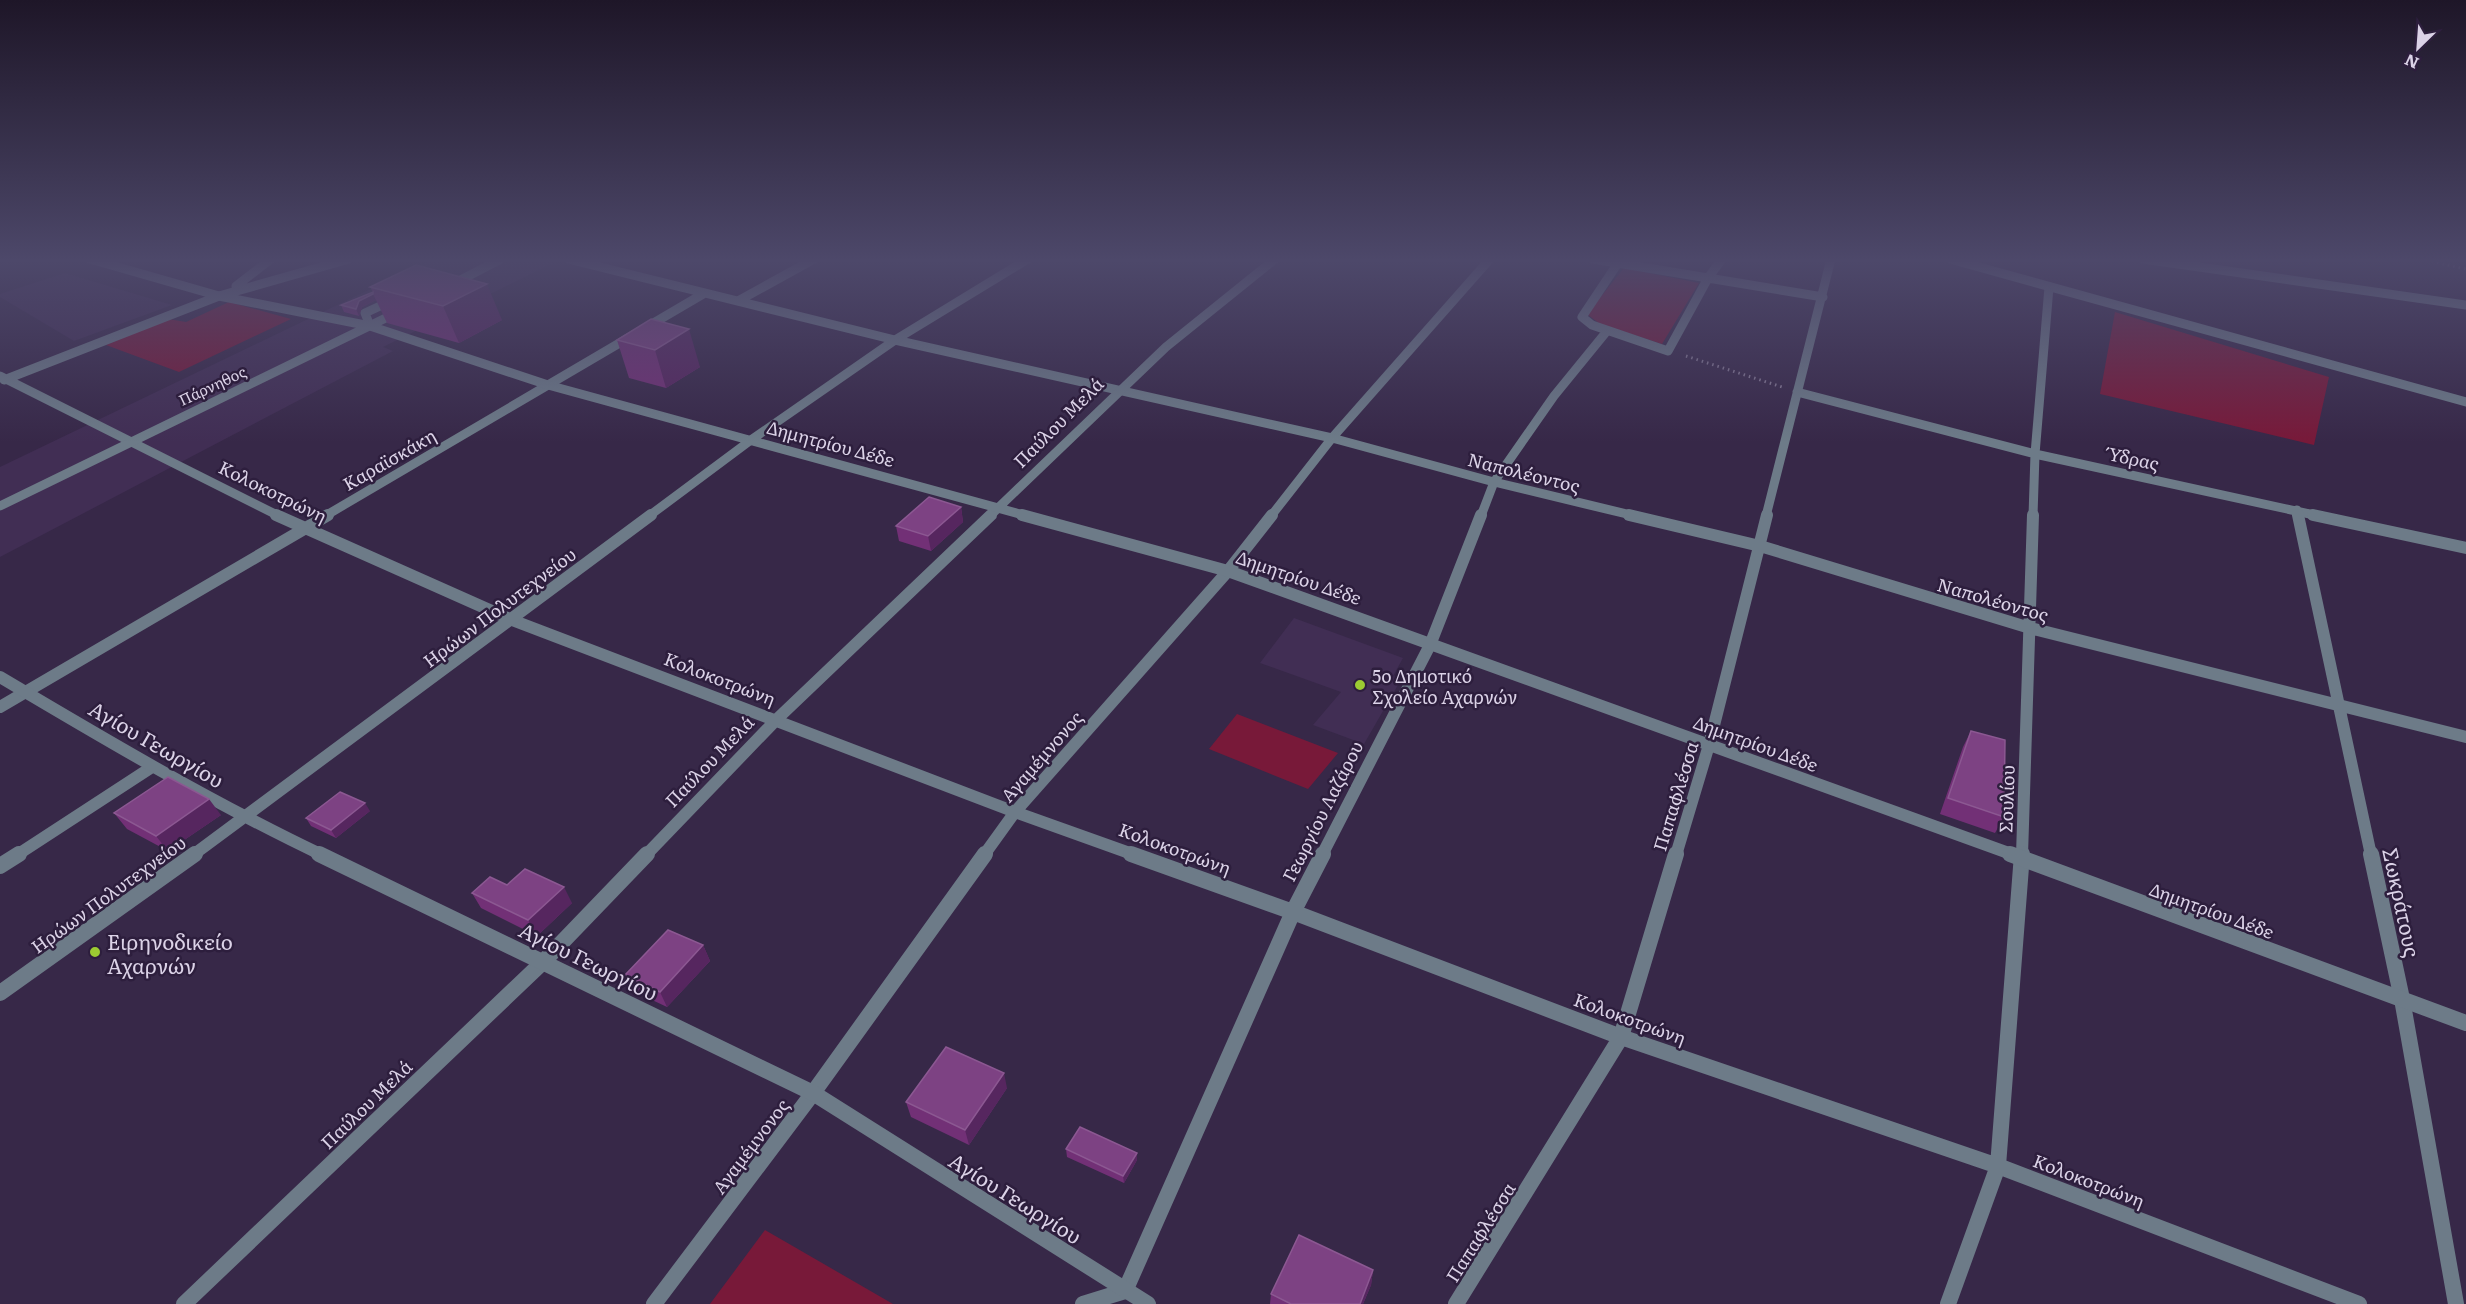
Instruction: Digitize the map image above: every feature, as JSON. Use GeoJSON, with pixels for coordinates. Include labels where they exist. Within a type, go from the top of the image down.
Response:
{"type":"FeatureCollection","features":[{"type":"Feature","properties":{"kind":"street"},"geometry":{"type":"LineString","coordinates":[[2,379],[157,320]]}},
{"type":"Feature","properties":{"kind":"street","name":"Δημητρίου Δέδε"},"geometry":{"type":"LineString","coordinates":[[338,320],[369,326],[548,384],[1228,570],[2022,858],[2466,1023]]}},
{"type":"Feature","properties":{"kind":"street"},"geometry":{"type":"LineString","coordinates":[[367,320],[369,326]]}},
{"type":"Feature","properties":{"kind":"street","name":"Πάρνηθος"},"geometry":{"type":"LineString","coordinates":[[0,506],[381,320]]}},
{"type":"Feature","properties":{"kind":"street","name":"Καραϊσκάκη"},"geometry":{"type":"LineString","coordinates":[[0,707],[658,320]]}},
{"type":"Feature","properties":{"kind":"street","name":"Ναπολέοντος"},"geometry":{"type":"LineString","coordinates":[[812,320],[1332,438],[1494,482],[1760,546],[2030,628],[2466,737]]}},
{"type":"Feature","properties":{"kind":"street","name":"Ηρώων Πολυτεχνείου"},"geometry":{"type":"LineString","coordinates":[[0,993],[245,818],[751,440],[895,340],[928,320]]}},
{"type":"Feature","properties":{"kind":"street","name":"Παύλου Μελά"},"geometry":{"type":"LineString","coordinates":[[184,1304],[544,961],[776,720],[1118,390],[1197,320]]}},
{"type":"Feature","properties":{"kind":"street","name":"Αγαμέμνονος"},"geometry":{"type":"LineString","coordinates":[[654,1304],[813,1093],[1015,812],[1228,570],[1332,438],[1437,320]]}},
{"type":"Feature","properties":{"kind":"street"},"geometry":{"type":"LineString","coordinates":[[1585,320],[1592,326],[1668,351],[1685,320]]}},
{"type":"Feature","properties":{"kind":"street","name":"Παπαφλέσσα"},"geometry":{"type":"LineString","coordinates":[[1456,1304],[1621,1037],[1709,745],[1817,320]]}},
{"type":"Feature","properties":{"kind":"street","name":"Σουλίου"},"geometry":{"type":"LineString","coordinates":[[1948,1304],[1998,1166],[2022,858],[2035,454],[2046,320]]}},
{"type":"Feature","properties":{"kind":"street"},"geometry":{"type":"LineString","coordinates":[[2168,320],[2466,402]]}},
{"type":"Feature","properties":{"kind":"street","name":"Γεωργίου Λαζάρου"},"geometry":{"type":"LineString","coordinates":[[1125,1291],[1293,912],[1430,645],[1494,482],[1554,396],[1607,331]]}},
{"type":"Feature","properties":{"kind":"street","name":"Κολοκοτρώνη"},"geometry":{"type":"LineString","coordinates":[[2,379],[303,528],[512,620],[1015,812],[1293,912],[1621,1037],[1998,1166],[2359,1304]]}},
{"type":"Feature","properties":{"kind":"street","name":"Ύδρας"},"geometry":{"type":"LineString","coordinates":[[1797,392],[2035,454],[2466,548]]}},
{"type":"Feature","properties":{"kind":"street","name":"Σωκράτους"},"geometry":{"type":"LineString","coordinates":[[2297,510],[2402,999],[2457,1304]]}},
{"type":"Feature","properties":{"kind":"street","name":"Αγίου Γεωργίου"},"geometry":{"type":"LineString","coordinates":[[0,677],[152,767],[245,818],[813,1093],[1148,1304]]}},
{"type":"Feature","properties":{"kind":"street"},"geometry":{"type":"LineString","coordinates":[[0,866],[152,767]]}},
{"type":"Feature","properties":{"kind":"street"},"geometry":{"type":"LineString","coordinates":[[1083,1304],[1125,1291]]}},
{"type":"Feature","properties":{"kind":"path"},"geometry":{"type":"LineString","coordinates":[[1668,351],[1797,392]]}},
{"type":"Feature","properties":{"kind":"shaded area"},"geometry":{"type":"Polygon","coordinates":[[[38,320],[132,320],[74,341],[38,320]]]}},
{"type":"Feature","properties":{"kind":"shaded area"},"geometry":{"type":"Polygon","coordinates":[[[166,320],[186,322],[191,320],[289,320],[179,372],[106,345],[166,320]]]}},
{"type":"Feature","properties":{"kind":"shaded area"},"geometry":{"type":"Polygon","coordinates":[[[306,320],[438,320],[383,347],[393,351],[0,557],[0,467],[306,320]]]}},
{"type":"Feature","properties":{"kind":"shaded area"},"geometry":{"type":"Polygon","coordinates":[[[1595,320],[1677,320],[1662,344],[1600,324],[1595,320]]]}},
{"type":"Feature","properties":{"kind":"shaded area"},"geometry":{"type":"Polygon","coordinates":[[[2114,320],[2141,320],[2329,377],[2314,445],[2100,394],[2114,320]]]}},
{"type":"Feature","properties":{"kind":"shaded area","name":"5ο Δημοτικό Σχολείο Αχαρνών"},"geometry":{"type":"Polygon","coordinates":[[[1294,618],[1403,658],[1393,676],[1402,678],[1364,744],[1313,725],[1341,692],[1260,663],[1294,618]]]}},
{"type":"Feature","properties":{"kind":"shaded area"},"geometry":{"type":"Polygon","coordinates":[[[1237,714],[1338,753],[1308,789],[1209,749],[1237,714]]]}},
{"type":"Feature","properties":{"kind":"shaded area"},"geometry":{"type":"Polygon","coordinates":[[[765,1230],[893,1304],[710,1304],[765,1230]]]}},
{"type":"Feature","properties":{"kind":"building"},"geometry":{"type":"Polygon","coordinates":[[[650,320],[689,329],[655,350],[617,340],[650,320]]]}},
{"type":"Feature","properties":{"kind":"building"},"geometry":{"type":"Polygon","coordinates":[[[929,497],[961,507],[928,536],[896,526],[929,497]]]}},
{"type":"Feature","properties":{"kind":"building"},"geometry":{"type":"Polygon","coordinates":[[[1971,731],[2005,740],[2004,817],[1948,798],[1971,731]]]}},
{"type":"Feature","properties":{"kind":"building"},"geometry":{"type":"Polygon","coordinates":[[[168,777],[209,799],[156,836],[114,813],[168,777]]]}},
{"type":"Feature","properties":{"kind":"building"},"geometry":{"type":"Polygon","coordinates":[[[340,792],[365,803],[331,830],[306,818],[340,792]]]}},
{"type":"Feature","properties":{"kind":"building"},"geometry":{"type":"Polygon","coordinates":[[[525,869],[564,887],[528,920],[472,893],[490,877],[507,885],[525,869]]]}},
{"type":"Feature","properties":{"kind":"building"},"geometry":{"type":"Polygon","coordinates":[[[668,930],[703,945],[660,992],[625,975],[668,930]]]}},
{"type":"Feature","properties":{"kind":"building"},"geometry":{"type":"Polygon","coordinates":[[[946,1047],[1004,1073],[965,1130],[906,1102],[946,1047]]]}},
{"type":"Feature","properties":{"kind":"building"},"geometry":{"type":"Polygon","coordinates":[[[1080,1127],[1137,1153],[1123,1176],[1066,1149],[1080,1127]]]}},
{"type":"Feature","properties":{"kind":"building"},"geometry":{"type":"Polygon","coordinates":[[[1299,1235],[1373,1270],[1360,1304],[1291,1304],[1271,1294],[1299,1235]]]}},
{"type":"Feature","properties":{"kind":"place","name":"5ο Δημοτικό Σχολείο Αχαρνών"},"geometry":{"type":"Point","coordinates":[1360,685]}},
{"type":"Feature","properties":{"kind":"place","name":"Ειρηνοδικείο Αχαρνών"},"geometry":{"type":"Point","coordinates":[95,952]}}]}
